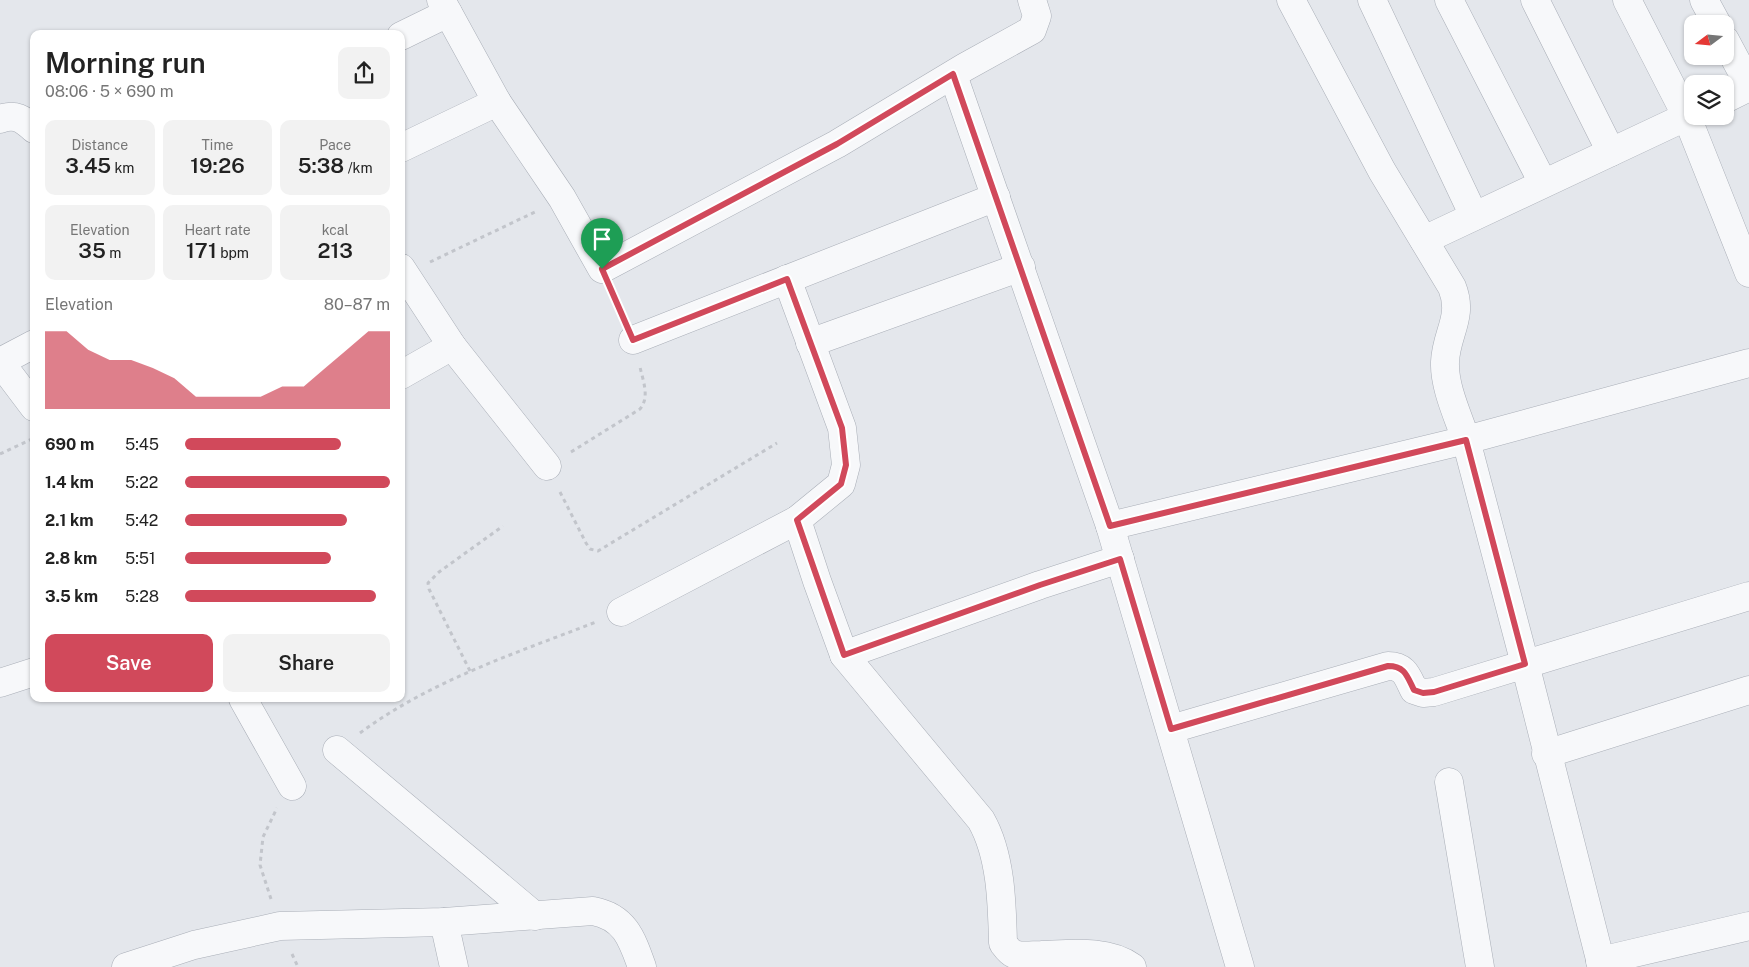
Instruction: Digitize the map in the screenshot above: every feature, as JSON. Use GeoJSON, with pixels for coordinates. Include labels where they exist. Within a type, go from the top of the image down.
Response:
{"type":"FeatureCollection","features":[{"type":"Feature","properties":{"kind":"street"},"geometry":{"type":"LineString","coordinates":[[405,33],[444,6],[497,102],[562,198],[602,269],[837,144],[953,74],[1032,30],[1037,16],[1032,0]]}},
{"type":"Feature","properties":{"kind":"street"},"geometry":{"type":"LineString","coordinates":[[1372,0],[1474,216]]}},
{"type":"Feature","properties":{"kind":"street"},"geometry":{"type":"LineString","coordinates":[[1449,0],[1543,183]]}},
{"type":"Feature","properties":{"kind":"street"},"geometry":{"type":"LineString","coordinates":[[1535,0],[1611,152]]}},
{"type":"Feature","properties":{"kind":"street"},"geometry":{"type":"LineString","coordinates":[[1627,0],[1684,105]]}},
{"type":"Feature","properties":{"kind":"street"},"geometry":{"type":"LineString","coordinates":[[1704,0],[1712,15]]}},
{"type":"Feature","properties":{"kind":"street"},"geometry":{"type":"LineString","coordinates":[[1301,3],[1382,171],[1424,240],[1456,298],[1458,312],[1445,362],[1447,378],[1466,440],[1525,664],[1546,754],[1601,964],[1749,926]]}},
{"type":"Feature","properties":{"kind":"street"},"geometry":{"type":"LineString","coordinates":[[1734,57],[1749,86],[1734,94]]}},
{"type":"Feature","properties":{"kind":"street"},"geometry":{"type":"LineString","coordinates":[[953,74],[1110,526],[1240,967]]}},
{"type":"Feature","properties":{"kind":"street"},"geometry":{"type":"LineString","coordinates":[[405,146],[497,102]]}},
{"type":"Feature","properties":{"kind":"street"},"geometry":{"type":"LineString","coordinates":[[0,119],[8,116],[20,118],[30,126]]}},
{"type":"Feature","properties":{"kind":"street"},"geometry":{"type":"LineString","coordinates":[[1424,240],[1684,119]]}},
{"type":"Feature","properties":{"kind":"street"},"geometry":{"type":"LineString","coordinates":[[1693,125],[1749,273]]}},
{"type":"Feature","properties":{"kind":"street"},"geometry":{"type":"LineString","coordinates":[[633,340],[996,197]]}},
{"type":"Feature","properties":{"kind":"street"},"geometry":{"type":"LineString","coordinates":[[810,343],[1021,267]]}},
{"type":"Feature","properties":{"kind":"street"},"geometry":{"type":"LineString","coordinates":[[405,275],[452,346],[547,466]]}},
{"type":"Feature","properties":{"kind":"street"},"geometry":{"type":"LineString","coordinates":[[620,612],[797,520],[841,484],[846,465],[842,428],[787,279]]}},
{"type":"Feature","properties":{"kind":"street"},"geometry":{"type":"LineString","coordinates":[[30,346],[0,362],[30,401]]}},
{"type":"Feature","properties":{"kind":"street"},"geometry":{"type":"LineString","coordinates":[[405,373],[452,346]]}},
{"type":"Feature","properties":{"kind":"street"},"geometry":{"type":"LineString","coordinates":[[1110,526],[1466,440],[1749,363]]}},
{"type":"Feature","properties":{"kind":"street"},"geometry":{"type":"LineString","coordinates":[[797,520],[844,655],[981,820],[993,844],[1003,943],[1008,950],[1014,954],[1023,955],[1079,954],[1104,956],[1126,962],[1132,967]]}},
{"type":"Feature","properties":{"kind":"street"},"geometry":{"type":"LineString","coordinates":[[844,655],[1040,585],[1120,559]]}},
{"type":"Feature","properties":{"kind":"street"},"geometry":{"type":"LineString","coordinates":[[1171,729],[1388,666],[1396,666],[1404,670],[1414,690],[1423,693],[1434,692],[1749,596]]}},
{"type":"Feature","properties":{"kind":"street"},"geometry":{"type":"LineString","coordinates":[[0,684],[30,673]]}},
{"type":"Feature","properties":{"kind":"street"},"geometry":{"type":"LineString","coordinates":[[1546,754],[1749,690]]}},
{"type":"Feature","properties":{"kind":"street"},"geometry":{"type":"LineString","coordinates":[[245,702],[292,786]]}},
{"type":"Feature","properties":{"kind":"street"},"geometry":{"type":"LineString","coordinates":[[337,750],[535,916]]}},
{"type":"Feature","properties":{"kind":"street"},"geometry":{"type":"LineString","coordinates":[[1449,782],[1480,967]]}},
{"type":"Feature","properties":{"kind":"street"},"geometry":{"type":"LineString","coordinates":[[126,967],[194,945],[280,926],[444,922],[594,911],[613,917],[625,927],[642,967]]}},
{"type":"Feature","properties":{"kind":"street"},"geometry":{"type":"LineString","coordinates":[[444,922],[454,967]]}},
{"type":"Feature","properties":{"kind":"path"},"geometry":{"type":"LineString","coordinates":[[405,271],[562,198]]}},
{"type":"Feature","properties":{"kind":"path"},"geometry":{"type":"LineString","coordinates":[[602,269],[633,340],[646,391],[644,404],[640,409],[547,466],[590,549],[598,551],[777,443]]}},
{"type":"Feature","properties":{"kind":"path"},"geometry":{"type":"LineString","coordinates":[[0,454],[30,440]]}},
{"type":"Feature","properties":{"kind":"path"},"geometry":{"type":"LineString","coordinates":[[470,671],[429,589],[428,583],[439,572],[503,526]]}},
{"type":"Feature","properties":{"kind":"path"},"geometry":{"type":"LineString","coordinates":[[337,750],[386,714],[470,671],[620,612]]}},
{"type":"Feature","properties":{"kind":"path"},"geometry":{"type":"LineString","coordinates":[[280,926],[260,865],[263,837],[275,810],[292,786]]}},
{"type":"Feature","properties":{"kind":"route"},"geometry":{"type":"LineString","coordinates":[[953,74],[1110,526],[1466,440],[1525,664],[1434,692],[1423,693],[1414,690],[1404,670],[1396,666],[1388,666],[1171,729],[1120,559],[1040,585],[844,655],[797,520],[841,484],[846,465],[842,428],[787,279],[633,340],[602,269],[837,144],[953,74]]}}]}
